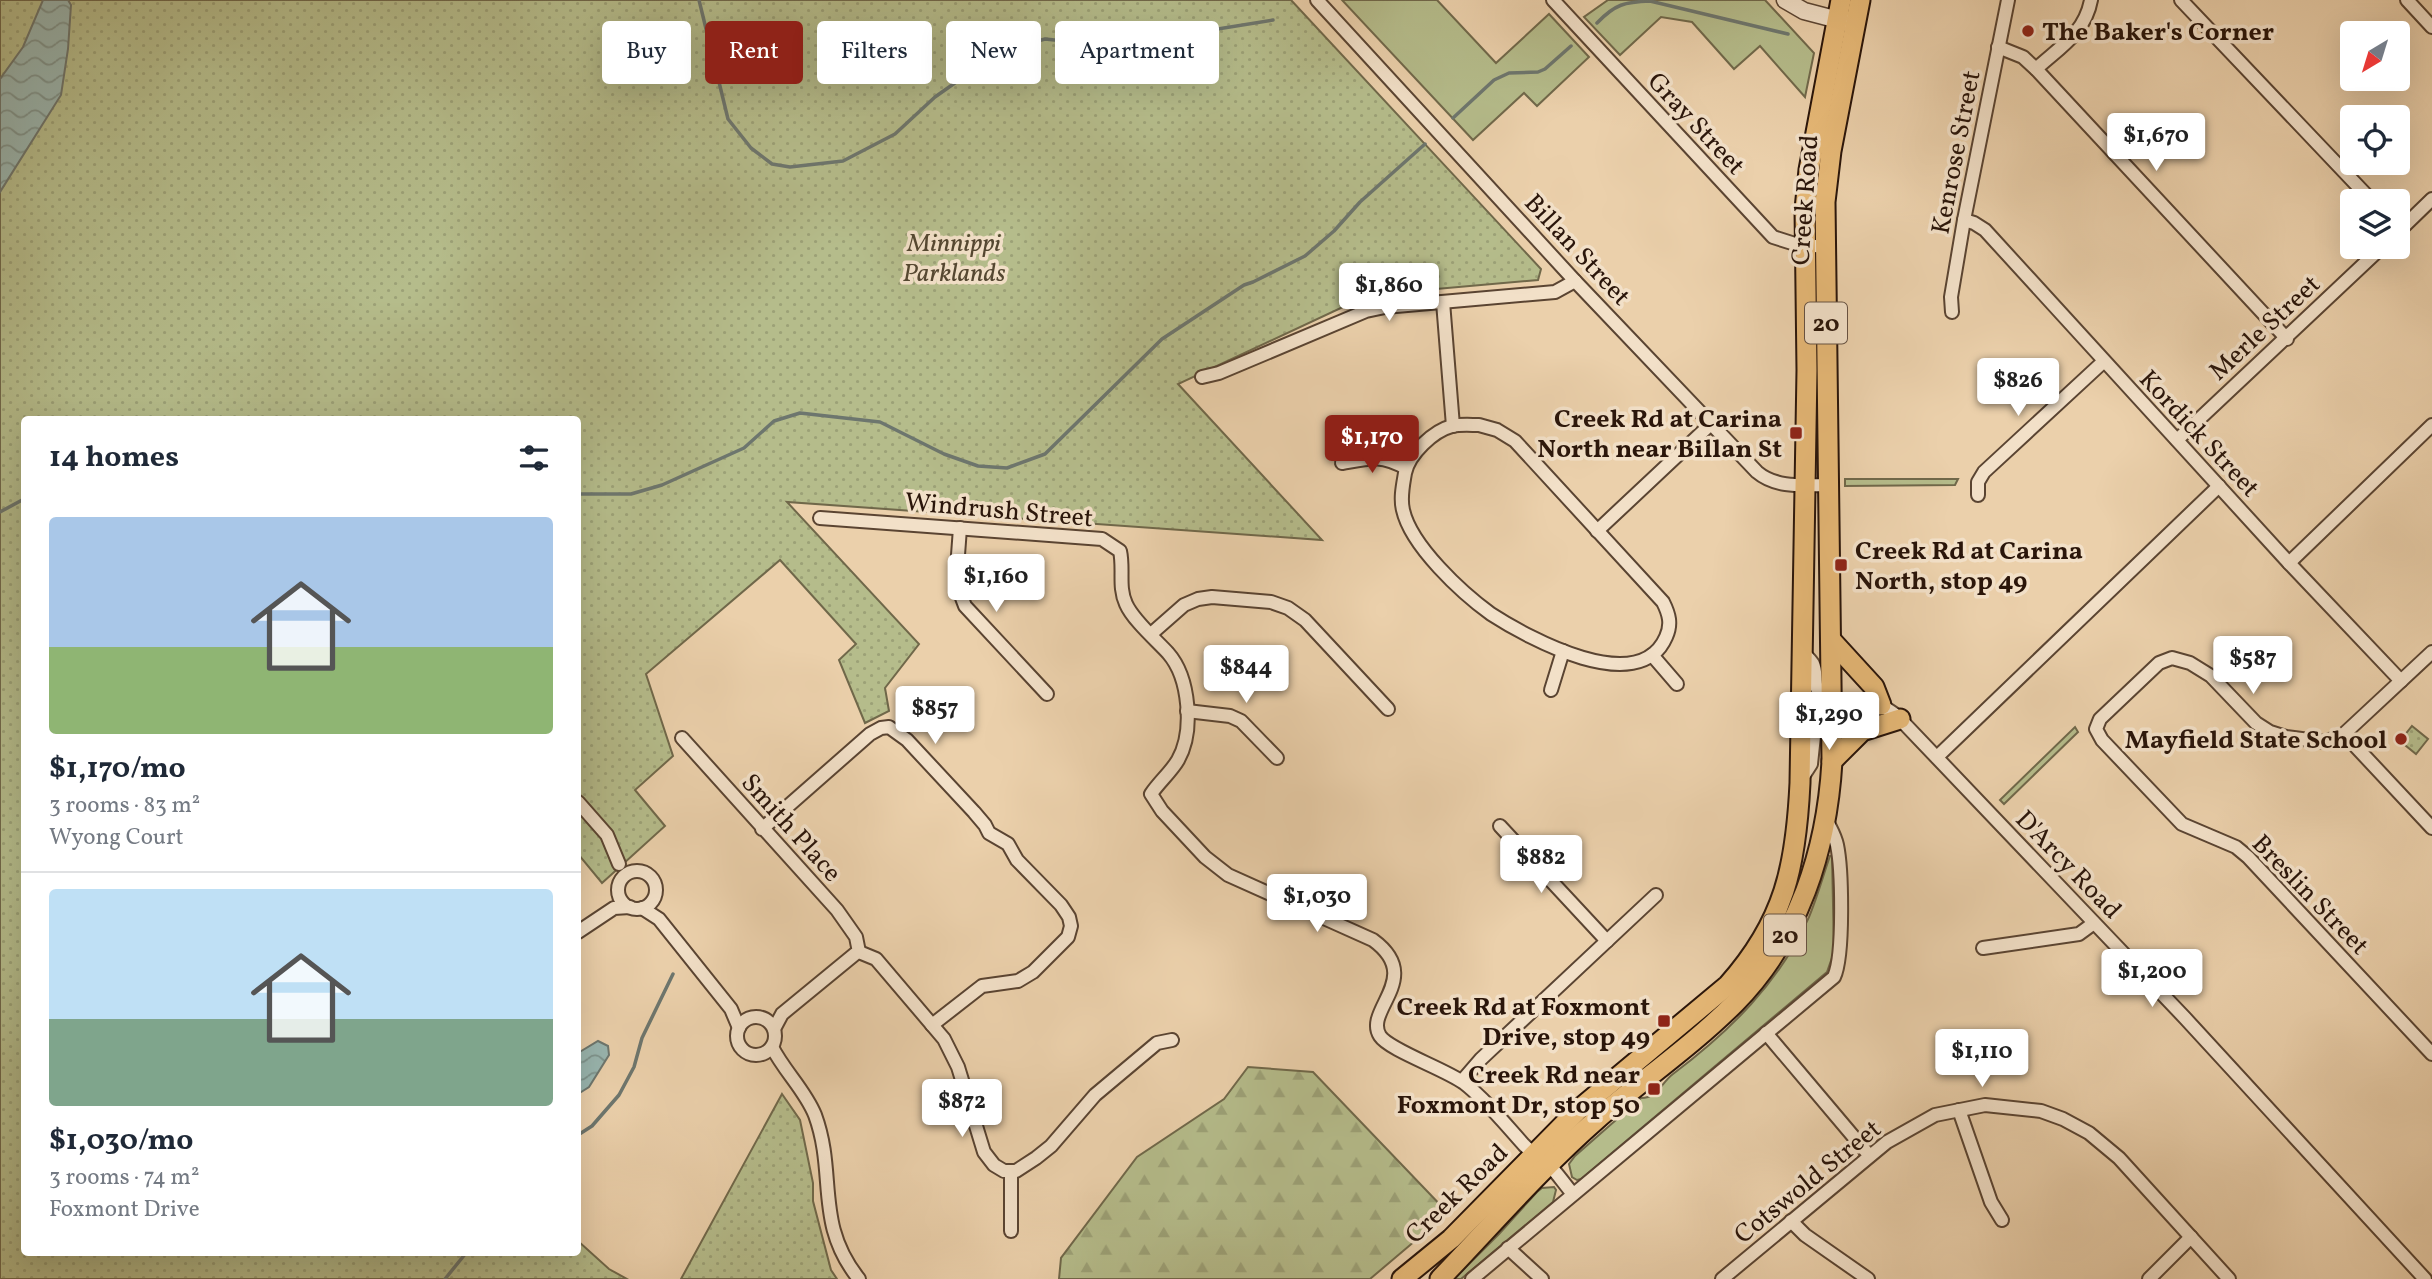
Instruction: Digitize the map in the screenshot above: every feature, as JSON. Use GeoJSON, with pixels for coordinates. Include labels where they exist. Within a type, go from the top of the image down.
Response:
{"type":"FeatureCollection","features":[{"type":"Feature","properties":{"kind":"main road","name":"Creek Road"},"geometry":{"type":"LineString","coordinates":[[1440,1279],[1616,1076],[1718,995],[1749,958],[1775,914],[1790,871],[1797,836],[1800,783],[1806,485],[1815,246],[1825,202],[1847,22],[1841,0]]}},
{"type":"Feature","properties":{"kind":"main road","name":"Creek Road"},"geometry":{"type":"LineString","coordinates":[[1847,22],[1860,0]]}},
{"type":"Feature","properties":{"kind":"main road","name":"Creek Road"},"geometry":{"type":"LineString","coordinates":[[1402,1279],[1541,1160],[1705,1030],[1748,988],[1783,940],[1801,901],[1816,861],[1826,819],[1832,761],[1829,485],[1815,246]]}},
{"type":"Feature","properties":{"kind":"main road"},"geometry":{"type":"LineString","coordinates":[[1831,640],[1874,687],[1881,705]]}},
{"type":"Feature","properties":{"kind":"main road"},"geometry":{"type":"LineString","coordinates":[[1832,761],[1853,737],[1862,731],[1900,719]]}},
{"type":"Feature","properties":{"kind":"street","name":"Billan Street"},"geometry":{"type":"LineString","coordinates":[[1317,0],[1575,281],[1763,477],[1781,483],[1829,485]]}},
{"type":"Feature","properties":{"kind":"street","name":"Gray Street"},"geometry":{"type":"LineString","coordinates":[[1553,0],[1770,233],[1781,241],[1815,246]]}},
{"type":"Feature","properties":{"kind":"street"},"geometry":{"type":"LineString","coordinates":[[1786,0],[1804,11],[1847,22]]}},
{"type":"Feature","properties":{"kind":"street","name":"Kenrose Street"},"geometry":{"type":"LineString","coordinates":[[1952,312],[1951,297],[1964,220],[2008,0]]}},
{"type":"Feature","properties":{"kind":"street"},"geometry":{"type":"LineString","coordinates":[[2036,69],[2080,29],[2088,15],[2091,0]]}},
{"type":"Feature","properties":{"kind":"street"},"geometry":{"type":"LineString","coordinates":[[2181,0],[2361,189]]}},
{"type":"Feature","properties":{"kind":"street"},"geometry":{"type":"LineString","coordinates":[[2407,0],[2432,27]]}},
{"type":"Feature","properties":{"kind":"street"},"geometry":{"type":"LineString","coordinates":[[1998,47],[2023,57],[2036,69],[2287,339]]}},
{"type":"Feature","properties":{"kind":"street"},"geometry":{"type":"LineString","coordinates":[[2410,219],[2432,199]]}},
{"type":"Feature","properties":{"kind":"street","name":"Kordick Street"},"geometry":{"type":"LineString","coordinates":[[1964,220],[1985,230],[2288,563],[2401,681]]}},
{"type":"Feature","properties":{"kind":"street","name":"Merle Street"},"geometry":{"type":"LineString","coordinates":[[2177,440],[2370,259]]}},
{"type":"Feature","properties":{"kind":"street"},"geometry":{"type":"LineString","coordinates":[[1202,377],[1219,373],[1366,311],[1555,292],[1575,281]]}},
{"type":"Feature","properties":{"kind":"street"},"geometry":{"type":"LineString","coordinates":[[1443,302],[1453,426]]}},
{"type":"Feature","properties":{"kind":"street"},"geometry":{"type":"LineString","coordinates":[[1978,495],[1978,482],[1984,472],[2103,362]]}},
{"type":"Feature","properties":{"kind":"street"},"geometry":{"type":"LineString","coordinates":[[1597,531],[1712,423]]}},
{"type":"Feature","properties":{"kind":"street"},"geometry":{"type":"LineString","coordinates":[[1479,425],[1497,430],[1515,441],[1663,602],[1670,629],[1664,643],[1652,655],[1636,663],[1606,663],[1563,651],[1535,639],[1489,612],[1429,555],[1413,532],[1403,510],[1402,491],[1406,468],[1418,450],[1433,436],[1453,426],[1479,425]]}},
{"type":"Feature","properties":{"kind":"street"},"geometry":{"type":"LineString","coordinates":[[2288,563],[2432,425]]}},
{"type":"Feature","properties":{"kind":"street"},"geometry":{"type":"LineString","coordinates":[[1342,463],[1375,457],[1390,459],[1406,468]]}},
{"type":"Feature","properties":{"kind":"street"},"geometry":{"type":"LineString","coordinates":[[1937,757],[2219,486]]}},
{"type":"Feature","properties":{"kind":"street","name":"Windrush Street"},"geometry":{"type":"LineString","coordinates":[[820,518],[1102,539],[1120,551],[1121,589],[1127,607],[1174,660],[1182,675],[1186,693],[1184,748],[1176,764],[1160,779],[1151,794],[1162,811],[1205,857],[1228,875],[1373,940],[1387,950],[1395,979],[1377,1022],[1378,1034],[1387,1043],[1462,1082]]}},
{"type":"Feature","properties":{"kind":"street"},"geometry":{"type":"LineString","coordinates":[[960,528],[956,582],[965,606],[1047,694]]}},
{"type":"Feature","properties":{"kind":"street"},"geometry":{"type":"LineString","coordinates":[[1151,634],[1184,605],[1198,599],[1212,597],[1271,602],[1288,608],[1305,620],[1388,709]]}},
{"type":"Feature","properties":{"kind":"street"},"geometry":{"type":"LineString","coordinates":[[1551,690],[1563,651]]}},
{"type":"Feature","properties":{"kind":"street","name":"Creek Road"},"geometry":{"type":"LineString","coordinates":[[1800,783],[1811,764],[1818,713],[1832,701],[1819,693],[1814,665],[1802,651]]}},
{"type":"Feature","properties":{"kind":"street"},"geometry":{"type":"LineString","coordinates":[[2432,652],[2344,734],[2432,828]]}},
{"type":"Feature","properties":{"kind":"street"},"geometry":{"type":"LineString","coordinates":[[1652,655],[1677,684]]}},
{"type":"Feature","properties":{"kind":"street","name":"Breslin Street"},"geometry":{"type":"LineString","coordinates":[[2344,734],[2334,740],[2315,742],[2270,732],[2256,723],[2211,676],[2190,663],[2172,657],[2159,663],[2100,719],[2096,729],[2102,740],[2182,824],[2236,847],[2248,857],[2432,1055]]}},
{"type":"Feature","properties":{"kind":"street","name":"D'Arcy Road"},"geometry":{"type":"LineString","coordinates":[[1832,701],[1864,701],[1881,705],[1900,719],[2425,1279]]}},
{"type":"Feature","properties":{"kind":"street"},"geometry":{"type":"LineString","coordinates":[[1187,711],[1230,716],[1241,721],[1277,758]]}},
{"type":"Feature","properties":{"kind":"street"},"geometry":{"type":"LineString","coordinates":[[762,829],[870,734],[889,727],[907,740],[980,818],[989,833],[1008,844],[1017,860],[1061,905],[1071,926],[1068,937],[1033,972],[1018,981],[982,986],[932,1025]]}},
{"type":"Feature","properties":{"kind":"street","name":"Smith Place"},"geometry":{"type":"LineString","coordinates":[[682,738],[837,910],[856,937],[859,952]]}},
{"type":"Feature","properties":{"kind":"street"},"geometry":{"type":"LineString","coordinates":[[581,805],[607,835],[620,863]]}},
{"type":"Feature","properties":{"kind":"street","name":"Creek Road"},"geometry":{"type":"LineString","coordinates":[[1472,1279],[1830,981],[1837,971],[1840,948],[1837,848],[1835,836],[1826,819]]}},
{"type":"Feature","properties":{"kind":"street"},"geometry":{"type":"LineString","coordinates":[[1500,826],[1607,941]]}},
{"type":"Feature","properties":{"kind":"street"},"geometry":{"type":"LineString","coordinates":[[614,908],[624,877],[629,873],[642,872],[652,878],[655,884],[659,919]]}},
{"type":"Feature","properties":{"kind":"street"},"geometry":{"type":"LineString","coordinates":[[619,894],[625,904],[659,919],[731,1010],[749,1021],[766,1019],[774,1029]]}},
{"type":"Feature","properties":{"kind":"street"},"geometry":{"type":"LineString","coordinates":[[1573,1194],[1462,1082],[1481,1059],[1656,895]]}},
{"type":"Feature","properties":{"kind":"street"},"geometry":{"type":"LineString","coordinates":[[581,930],[614,908],[648,906],[655,896]]}},
{"type":"Feature","properties":{"kind":"street"},"geometry":{"type":"LineString","coordinates":[[1983,948],[2079,934],[2094,923]]}},
{"type":"Feature","properties":{"kind":"street"},"geometry":{"type":"LineString","coordinates":[[782,1014],[749,1021],[737,1034],[740,1046],[750,1054],[767,1051],[775,1041],[774,1029],[782,1014],[859,952],[876,959],[944,1039],[958,1067],[984,1152],[994,1165],[1004,1171],[1024,1167],[1051,1146],[1095,1095],[1157,1043],[1172,1040]]}},
{"type":"Feature","properties":{"kind":"street"},"geometry":{"type":"LineString","coordinates":[[1766,1033],[1869,1155]]}},
{"type":"Feature","properties":{"kind":"street"},"geometry":{"type":"LineString","coordinates":[[767,1051],[781,1065],[815,1116],[826,1176],[827,1208],[833,1231],[841,1251],[859,1279]]}},
{"type":"Feature","properties":{"kind":"street","name":"Cotswold Street"},"geometry":{"type":"LineString","coordinates":[[1722,1279],[1869,1155],[1935,1115],[1985,1105],[2015,1106],[2041,1111],[2089,1133],[2119,1158],[2229,1279]]}},
{"type":"Feature","properties":{"kind":"street"},"geometry":{"type":"LineString","coordinates":[[1959,1110],[1991,1202],[2002,1220]]}},
{"type":"Feature","properties":{"kind":"street"},"geometry":{"type":"LineString","coordinates":[[1011,1171],[1011,1231]]}},
{"type":"Feature","properties":{"kind":"street"},"geometry":{"type":"LineString","coordinates":[[1791,1221],[1805,1235],[1868,1279]]}},
{"type":"Feature","properties":{"kind":"street"},"geometry":{"type":"LineString","coordinates":[[2149,1279],[2191,1237]]}},
{"type":"Feature","properties":{"kind":"street"},"geometry":{"type":"LineString","coordinates":[[1508,1248],[1542,1279]]}},
{"type":"Feature","properties":{"kind":"green space","name":"Minnippi Parklands"},"geometry":{"type":"Polygon","coordinates":[[[0,0],[1291,0],[1541,269],[1538,280],[1391,293],[1360,299],[1178,384],[1322,540],[787,502],[919,644],[885,688],[889,711],[865,723],[839,660],[856,644],[780,560],[646,674],[673,756],[635,790],[665,826],[602,883],[581,858],[581,416],[21,416],[21,1256],[581,1256],[581,1244],[609,1269],[627,1279],[0,1279],[0,0]]]}},
{"type":"Feature","properties":{"kind":"green space"},"geometry":{"type":"Polygon","coordinates":[[[1342,0],[1437,0],[1496,63],[1549,14],[1589,57],[1537,106],[1524,93],[1473,140],[1342,0]]]}},
{"type":"Feature","properties":{"kind":"green space"},"geometry":{"type":"Polygon","coordinates":[[[1608,0],[1765,0],[1814,53],[1805,97],[1760,46],[1734,69],[1692,22],[1661,17],[1620,55],[1584,17],[1608,0]]]}},
{"type":"Feature","properties":{"kind":"green space"},"geometry":{"type":"Polygon","coordinates":[[[1845,479],[1958,479],[1955,485],[1845,486],[1845,479]]]}},
{"type":"Feature","properties":{"kind":"green space"},"geometry":{"type":"Polygon","coordinates":[[[2412,726],[2428,739],[2416,754],[2400,741],[2412,726]]]}},
{"type":"Feature","properties":{"kind":"green space"},"geometry":{"type":"Polygon","coordinates":[[[2075,727],[2078,732],[2004,804],[2000,800],[2075,727]]]}},
{"type":"Feature","properties":{"kind":"green space"},"geometry":{"type":"Polygon","coordinates":[[[1830,856],[1834,952],[1827,972],[1581,1179],[1572,1177],[1569,1164],[1575,1156],[1641,1098],[1655,1093],[1714,1041],[1768,984],[1797,941],[1809,917],[1830,856]]]}},
{"type":"Feature","properties":{"kind":"green space"},"geometry":{"type":"Polygon","coordinates":[[[1248,1067],[1313,1072],[1448,1213],[1370,1279],[1059,1279],[1061,1258],[1137,1157],[1224,1099],[1248,1067]]]}},
{"type":"Feature","properties":{"kind":"green space"},"geometry":{"type":"Polygon","coordinates":[[[782,1094],[800,1120],[813,1183],[813,1201],[831,1270],[837,1279],[681,1279],[782,1094]]]}},
{"type":"Feature","properties":{"kind":"green space"},"geometry":{"type":"Polygon","coordinates":[[[1554,1187],[1556,1190],[1553,1202],[1461,1279],[1454,1279],[1537,1192],[1542,1188],[1554,1187]]]}},
{"type":"Feature","properties":{"kind":"water"},"geometry":{"type":"Polygon","coordinates":[[[43,0],[68,0],[71,5],[61,95],[0,192],[0,79],[23,47],[43,0]]]}},
{"type":"Feature","properties":{"kind":"water"},"geometry":{"type":"Polygon","coordinates":[[[598,1041],[608,1046],[609,1055],[589,1087],[581,1092],[581,1051],[598,1041]]]}},
{"type":"Feature","properties":{"kind":"waterway"},"geometry":{"type":"LineString","coordinates":[[699,0],[728,119],[751,148],[772,164],[790,167],[843,161],[895,134],[935,97],[986,61],[1027,44],[1045,39],[1083,43],[1137,42],[1273,20]]}},
{"type":"Feature","properties":{"kind":"waterway"},"geometry":{"type":"LineString","coordinates":[[1597,23],[1621,5],[1650,1],[1788,34]]}},
{"type":"Feature","properties":{"kind":"waterway"},"geometry":{"type":"LineString","coordinates":[[1453,118],[1494,80],[1509,73],[1538,72],[1545,69],[1571,46]]}},
{"type":"Feature","properties":{"kind":"waterway"},"geometry":{"type":"LineString","coordinates":[[581,494],[631,494],[662,485],[744,448],[774,421],[800,413],[880,422],[944,454],[978,466],[1007,468],[1045,454],[1162,339],[1244,285],[1305,256],[1425,144]]}},
{"type":"Feature","properties":{"kind":"waterway"},"geometry":{"type":"LineString","coordinates":[[0,512],[21,501]]}},
{"type":"Feature","properties":{"kind":"waterway"},"geometry":{"type":"LineString","coordinates":[[581,1133],[592,1126],[619,1095],[634,1067],[642,1038],[673,974]]}},
{"type":"Feature","properties":{"kind":"waterway"},"geometry":{"type":"LineString","coordinates":[[445,1279],[464,1256]]}},
{"type":"Feature","properties":{"kind":"place","name":"The Baker's Corner"},"geometry":{"type":"Point","coordinates":[2028,31]}},
{"type":"Feature","properties":{"kind":"place","name":"Creek Rd at Carina North near Billan St"},"geometry":{"type":"Point","coordinates":[1796,433]}},
{"type":"Feature","properties":{"kind":"place","name":"Creek Rd at Carina North, stop 49"},"geometry":{"type":"Point","coordinates":[1841,565]}},
{"type":"Feature","properties":{"kind":"place","name":"Mayfield State School"},"geometry":{"type":"Point","coordinates":[2401,739]}},
{"type":"Feature","properties":{"kind":"place","name":"Creek Rd at Foxmont Drive, stop 49"},"geometry":{"type":"Point","coordinates":[1664,1021]}},
{"type":"Feature","properties":{"kind":"place","name":"Creek Rd near Foxmont Dr, stop 50"},"geometry":{"type":"Point","coordinates":[1654,1089]}}]}
